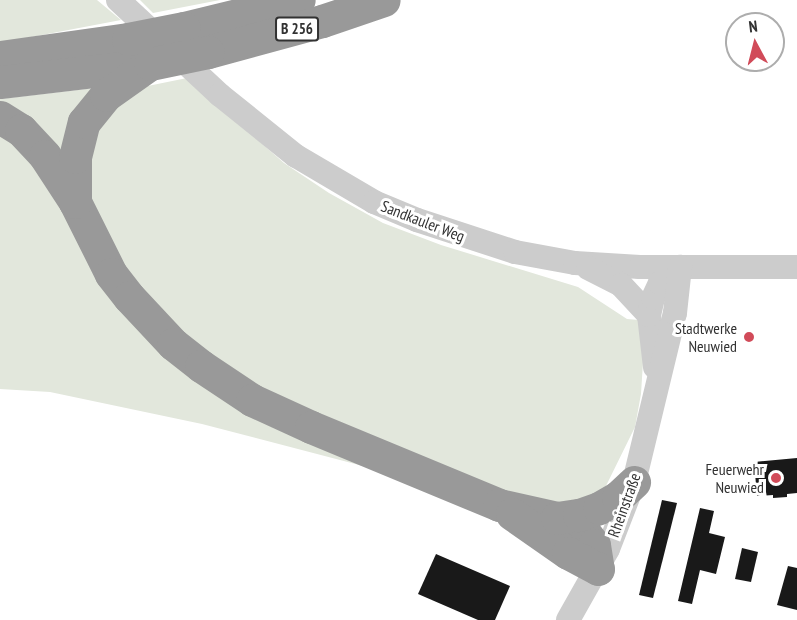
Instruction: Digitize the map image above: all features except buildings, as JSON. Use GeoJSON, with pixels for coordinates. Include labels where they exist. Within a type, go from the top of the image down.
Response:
{"type":"FeatureCollection","features":[{"type":"Feature","properties":{"kind":"highway","name":"B 256"},"geometry":{"type":"LineString","coordinates":[[0,57],[128,39],[299,0]]}},
{"type":"Feature","properties":{"kind":"highway","name":"B 256"},"geometry":{"type":"LineString","coordinates":[[0,82],[150,64],[208,52],[322,21],[384,0]]}},
{"type":"Feature","properties":{"kind":"highway"},"geometry":{"type":"LineString","coordinates":[[75,202],[75,157],[84,122],[106,95],[150,64]]}},
{"type":"Feature","properties":{"kind":"highway"},"geometry":{"type":"LineString","coordinates":[[0,117],[34,142],[75,202],[94,244],[129,297],[165,336],[201,366],[252,400],[275,411],[499,505],[557,518],[575,526],[594,545],[598,569]]}},
{"type":"Feature","properties":{"kind":"highway"},"geometry":{"type":"LineString","coordinates":[[557,518],[579,515],[599,508],[618,497],[634,482]]}},
{"type":"Feature","properties":{"kind":"highway"},"geometry":{"type":"LineString","coordinates":[[499,505],[568,552],[598,569]]}},
{"type":"Feature","properties":{"kind":"street","name":"Sandkauler Weg"},"geometry":{"type":"LineString","coordinates":[[118,0],[256,126],[332,180],[374,202],[471,239],[515,252],[575,263],[680,267],[797,267]]}},
{"type":"Feature","properties":{"kind":"street"},"geometry":{"type":"LineString","coordinates":[[575,263],[621,285],[649,315]]}},
{"type":"Feature","properties":{"kind":"street","name":"Rheinstraße"},"geometry":{"type":"LineString","coordinates":[[657,382],[649,315],[660,283],[680,267]]}},
{"type":"Feature","properties":{"kind":"street","name":"Rheinstraße"},"geometry":{"type":"LineString","coordinates":[[568,620],[598,569],[634,482],[675,313],[680,267]]}},
{"type":"Feature","properties":{"kind":"shaded area"},"geometry":{"type":"Polygon","coordinates":[[[0,0],[97,0],[121,20],[0,43],[0,0]]]}},
{"type":"Feature","properties":{"kind":"shaded area"},"geometry":{"type":"Polygon","coordinates":[[[140,0],[220,0],[153,13],[140,0]]]}},
{"type":"Feature","properties":{"kind":"shaded area"},"geometry":{"type":"Polygon","coordinates":[[[187,78],[284,163],[329,193],[383,223],[441,245],[578,287],[627,319],[639,320],[644,346],[641,394],[635,427],[603,492],[553,512],[364,440],[209,360],[133,285],[85,187],[92,128],[133,89],[187,78]]]}},
{"type":"Feature","properties":{"kind":"shaded area"},"geometry":{"type":"Polygon","coordinates":[[[103,87],[67,159],[0,110],[0,99],[103,87]]]}},
{"type":"Feature","properties":{"kind":"shaded area"},"geometry":{"type":"Polygon","coordinates":[[[0,125],[20,139],[127,309],[382,471],[202,424],[50,392],[0,389],[0,125]]]}},
{"type":"Feature","properties":{"kind":"place","name":"Stadtwerke Neuwied"},"geometry":{"type":"Point","coordinates":[749,337]}},
{"type":"Feature","properties":{"kind":"place","name":"Feuerwehr Neuwied"},"geometry":{"type":"Point","coordinates":[776,478]}}]}
